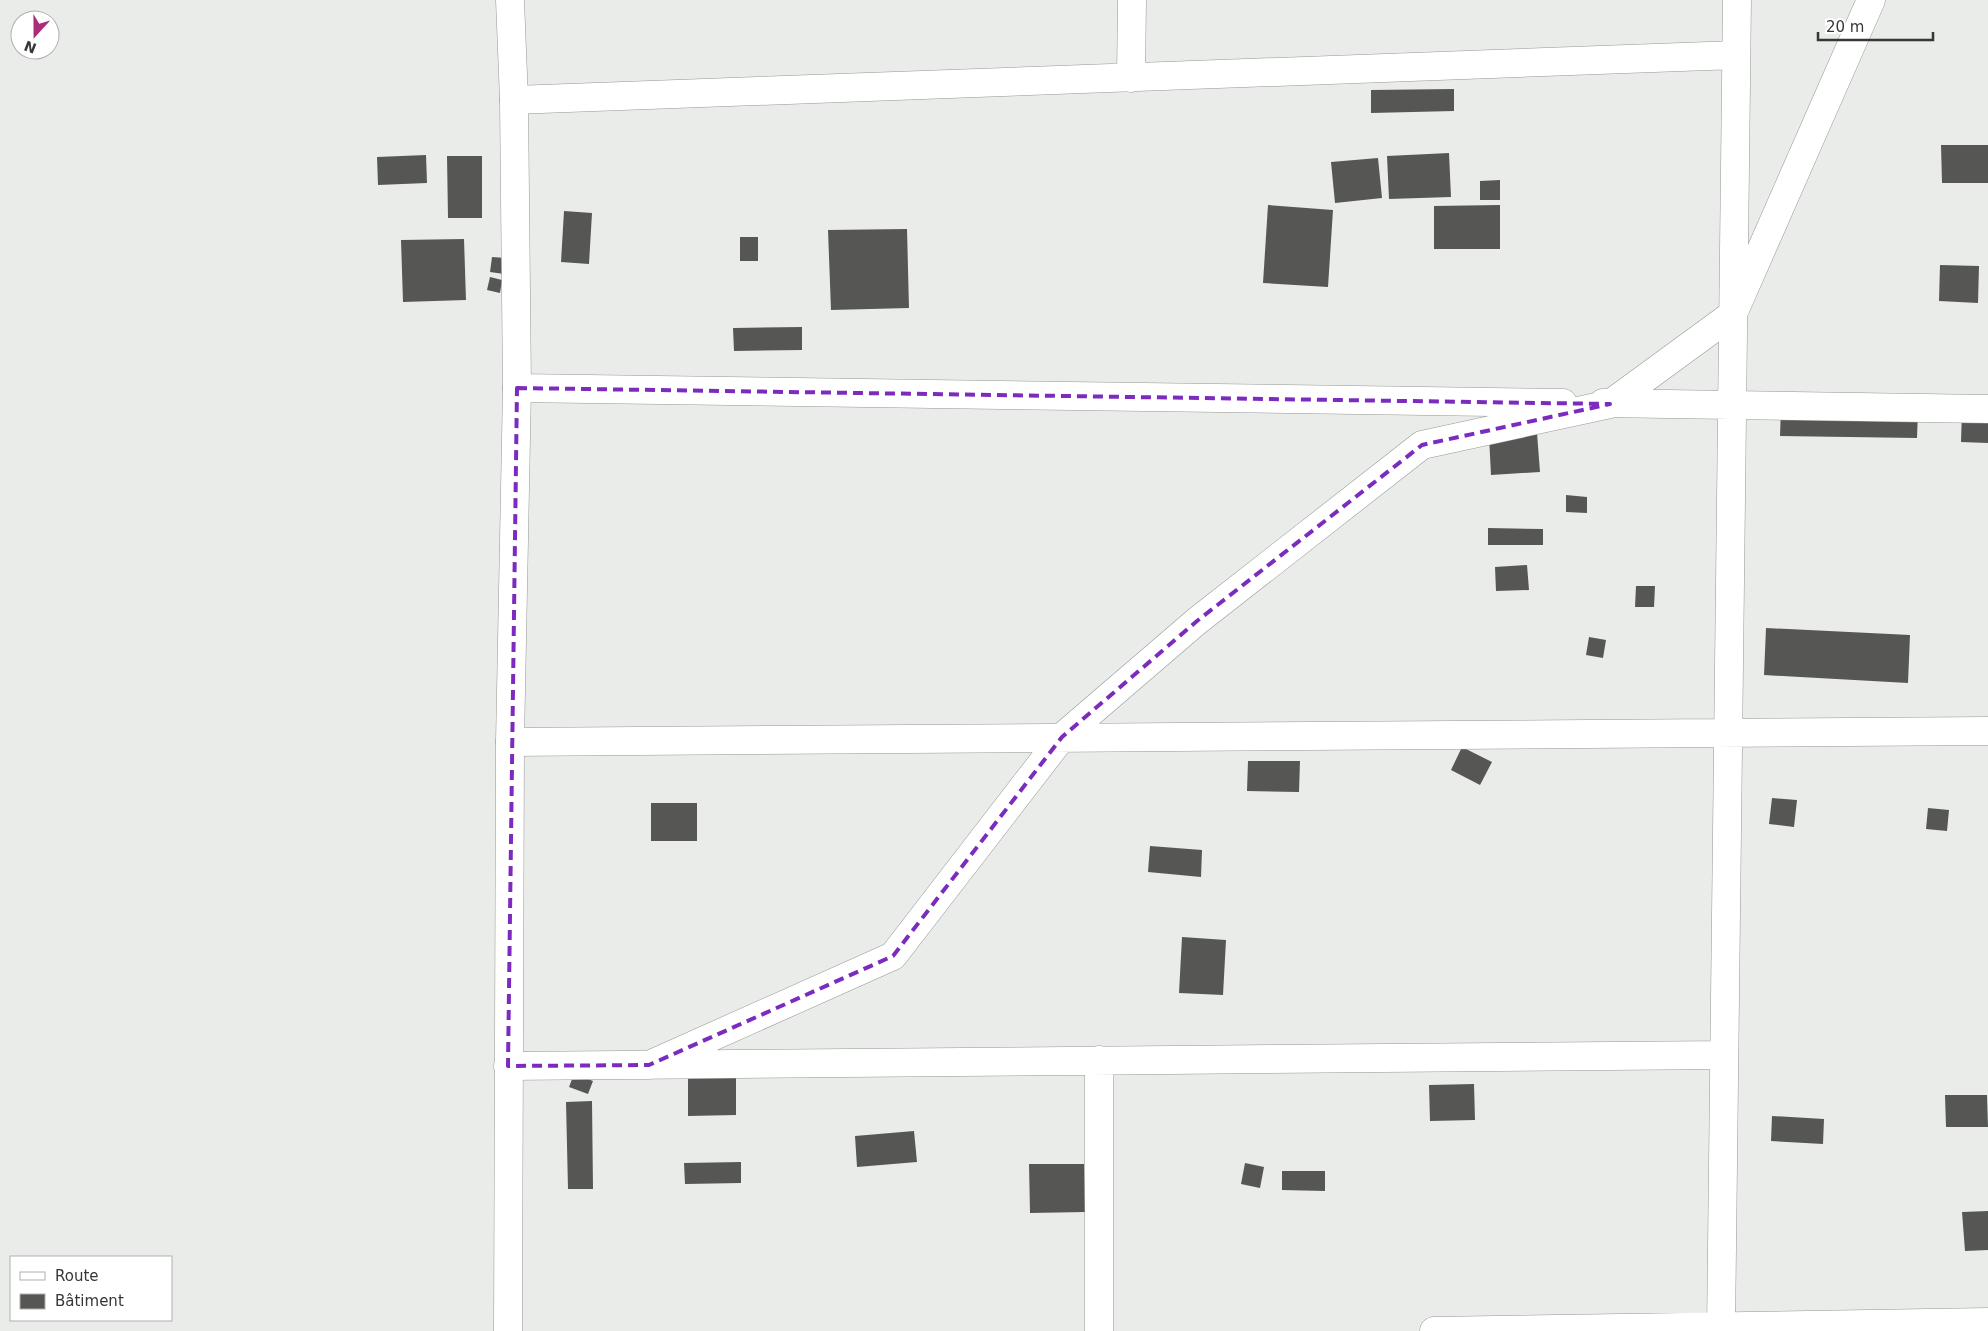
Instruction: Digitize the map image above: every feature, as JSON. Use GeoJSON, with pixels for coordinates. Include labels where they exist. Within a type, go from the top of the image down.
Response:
{"type":"FeatureCollection","features":[{"type":"Feature","properties":{"kind":"street"},"geometry":{"type":"LineString","coordinates":[[508,1331],[510,742],[517,388],[514,100],[510,0]]}},
{"type":"Feature","properties":{"kind":"street"},"geometry":{"type":"LineString","coordinates":[[1132,0],[1132,78]]}},
{"type":"Feature","properties":{"kind":"street"},"geometry":{"type":"LineString","coordinates":[[1721,1328],[1737,0]]}},
{"type":"Feature","properties":{"kind":"street"},"geometry":{"type":"LineString","coordinates":[[649,1064],[893,956],[1062,737],[1197,621],[1422,445],[1610,404],[1733,314],[1871,0]]}},
{"type":"Feature","properties":{"kind":"street"},"geometry":{"type":"LineString","coordinates":[[514,100],[1736,56]]}},
{"type":"Feature","properties":{"kind":"street"},"geometry":{"type":"LineString","coordinates":[[517,388],[1988,409]]}},
{"type":"Feature","properties":{"kind":"street"},"geometry":{"type":"LineString","coordinates":[[510,742],[1728,731],[1988,731]]}},
{"type":"Feature","properties":{"kind":"street"},"geometry":{"type":"LineString","coordinates":[[508,1066],[1724,1055]]}},
{"type":"Feature","properties":{"kind":"street"},"geometry":{"type":"LineString","coordinates":[[1099,1331],[1100,1060]]}},
{"type":"Feature","properties":{"kind":"street"},"geometry":{"type":"LineString","coordinates":[[1434,1331],[1721,1328],[1988,1322]]}},
{"type":"Feature","properties":{"kind":"highlighted area"},"geometry":{"type":"Polygon","coordinates":[[[517,388],[1610,404],[1422,445],[1197,621],[1062,737],[893,956],[649,1065],[508,1066],[517,388]]]}},
{"type":"Feature","properties":{"kind":"building"},"geometry":{"type":"Polygon","coordinates":[[[1454,89],[1454,111],[1371,113],[1371,90],[1454,89]]]}},
{"type":"Feature","properties":{"kind":"building"},"geometry":{"type":"Polygon","coordinates":[[[1941,145],[1988,145],[1988,183],[1942,183],[1941,145]]]}},
{"type":"Feature","properties":{"kind":"building"},"geometry":{"type":"Polygon","coordinates":[[[1449,153],[1451,197],[1389,199],[1387,156],[1449,153]]]}},
{"type":"Feature","properties":{"kind":"building"},"geometry":{"type":"Polygon","coordinates":[[[426,155],[427,183],[378,185],[377,157],[426,155]]]}},
{"type":"Feature","properties":{"kind":"building"},"geometry":{"type":"Polygon","coordinates":[[[447,156],[482,156],[482,218],[448,218],[447,156]]]}},
{"type":"Feature","properties":{"kind":"building"},"geometry":{"type":"Polygon","coordinates":[[[1378,158],[1382,198],[1335,203],[1331,162],[1378,158]]]}},
{"type":"Feature","properties":{"kind":"building"},"geometry":{"type":"Polygon","coordinates":[[[1500,180],[1500,200],[1480,200],[1480,181],[1500,180]]]}},
{"type":"Feature","properties":{"kind":"building"},"geometry":{"type":"Polygon","coordinates":[[[1268,205],[1333,210],[1328,287],[1263,283],[1268,205]]]}},
{"type":"Feature","properties":{"kind":"building"},"geometry":{"type":"Polygon","coordinates":[[[1500,205],[1500,249],[1434,249],[1434,206],[1500,205]]]}},
{"type":"Feature","properties":{"kind":"building"},"geometry":{"type":"Polygon","coordinates":[[[564,211],[592,213],[589,264],[561,262],[564,211]]]}},
{"type":"Feature","properties":{"kind":"building"},"geometry":{"type":"Polygon","coordinates":[[[907,229],[909,308],[831,310],[828,230],[907,229]]]}},
{"type":"Feature","properties":{"kind":"building"},"geometry":{"type":"Polygon","coordinates":[[[740,237],[758,237],[758,261],[740,261],[740,237]]]}},
{"type":"Feature","properties":{"kind":"building"},"geometry":{"type":"Polygon","coordinates":[[[464,239],[466,300],[403,302],[401,240],[464,239]]]}},
{"type":"Feature","properties":{"kind":"building"},"geometry":{"type":"Polygon","coordinates":[[[492,257],[506,258],[504,274],[490,272],[492,257]]]}},
{"type":"Feature","properties":{"kind":"building"},"geometry":{"type":"Polygon","coordinates":[[[1940,265],[1979,266],[1978,303],[1939,301],[1940,265]]]}},
{"type":"Feature","properties":{"kind":"building"},"geometry":{"type":"Polygon","coordinates":[[[490,277],[502,280],[500,293],[487,290],[490,277]]]}},
{"type":"Feature","properties":{"kind":"building"},"geometry":{"type":"Polygon","coordinates":[[[802,327],[802,350],[734,351],[733,328],[802,327]]]}},
{"type":"Feature","properties":{"kind":"building"},"geometry":{"type":"Polygon","coordinates":[[[1781,407],[1918,409],[1917,438],[1780,436],[1781,407]]]}},
{"type":"Feature","properties":{"kind":"building"},"geometry":{"type":"Polygon","coordinates":[[[1962,410],[1988,411],[1988,443],[1961,442],[1962,410]]]}},
{"type":"Feature","properties":{"kind":"building"},"geometry":{"type":"Polygon","coordinates":[[[1537,433],[1540,472],[1491,475],[1489,436],[1537,433]]]}},
{"type":"Feature","properties":{"kind":"building"},"geometry":{"type":"Polygon","coordinates":[[[1566,495],[1587,497],[1587,513],[1566,512],[1566,495]]]}},
{"type":"Feature","properties":{"kind":"building"},"geometry":{"type":"Polygon","coordinates":[[[1488,528],[1543,529],[1543,545],[1488,545],[1488,528]]]}},
{"type":"Feature","properties":{"kind":"building"},"geometry":{"type":"Polygon","coordinates":[[[1527,565],[1529,590],[1496,591],[1495,567],[1527,565]]]}},
{"type":"Feature","properties":{"kind":"building"},"geometry":{"type":"Polygon","coordinates":[[[1636,586],[1655,586],[1654,607],[1635,607],[1636,586]]]}},
{"type":"Feature","properties":{"kind":"building"},"geometry":{"type":"Polygon","coordinates":[[[1766,628],[1910,635],[1908,683],[1764,675],[1766,628]]]}},
{"type":"Feature","properties":{"kind":"building"},"geometry":{"type":"Polygon","coordinates":[[[1589,637],[1606,640],[1603,658],[1586,655],[1589,637]]]}},
{"type":"Feature","properties":{"kind":"building"},"geometry":{"type":"Polygon","coordinates":[[[1462,747],[1492,762],[1480,785],[1451,770],[1462,747]]]}},
{"type":"Feature","properties":{"kind":"building"},"geometry":{"type":"Polygon","coordinates":[[[1248,761],[1300,761],[1299,792],[1247,791],[1248,761]]]}},
{"type":"Feature","properties":{"kind":"building"},"geometry":{"type":"Polygon","coordinates":[[[1772,798],[1797,800],[1794,827],[1769,824],[1772,798]]]}},
{"type":"Feature","properties":{"kind":"building"},"geometry":{"type":"Polygon","coordinates":[[[651,803],[697,803],[697,841],[651,841],[651,803]]]}},
{"type":"Feature","properties":{"kind":"building"},"geometry":{"type":"Polygon","coordinates":[[[1928,808],[1949,810],[1947,831],[1926,829],[1928,808]]]}},
{"type":"Feature","properties":{"kind":"building"},"geometry":{"type":"Polygon","coordinates":[[[1150,846],[1202,850],[1201,877],[1148,872],[1150,846]]]}},
{"type":"Feature","properties":{"kind":"building"},"geometry":{"type":"Polygon","coordinates":[[[1182,937],[1226,940],[1223,995],[1179,993],[1182,937]]]}},
{"type":"Feature","properties":{"kind":"building"},"geometry":{"type":"Polygon","coordinates":[[[688,1072],[736,1073],[736,1115],[688,1116],[688,1072]]]}},
{"type":"Feature","properties":{"kind":"building"},"geometry":{"type":"Polygon","coordinates":[[[574,1074],[593,1081],[588,1094],[569,1087],[574,1074]]]}},
{"type":"Feature","properties":{"kind":"building"},"geometry":{"type":"Polygon","coordinates":[[[1474,1084],[1475,1120],[1430,1121],[1429,1085],[1474,1084]]]}},
{"type":"Feature","properties":{"kind":"building"},"geometry":{"type":"Polygon","coordinates":[[[1945,1095],[1987,1095],[1988,1127],[1946,1127],[1945,1095]]]}},
{"type":"Feature","properties":{"kind":"building"},"geometry":{"type":"Polygon","coordinates":[[[592,1101],[593,1189],[568,1189],[566,1102],[592,1101]]]}},
{"type":"Feature","properties":{"kind":"building"},"geometry":{"type":"Polygon","coordinates":[[[1772,1116],[1824,1119],[1823,1144],[1771,1141],[1772,1116]]]}},
{"type":"Feature","properties":{"kind":"building"},"geometry":{"type":"Polygon","coordinates":[[[914,1131],[917,1162],[857,1167],[855,1136],[914,1131]]]}},
{"type":"Feature","properties":{"kind":"building"},"geometry":{"type":"Polygon","coordinates":[[[741,1162],[741,1183],[685,1184],[684,1163],[741,1162]]]}},
{"type":"Feature","properties":{"kind":"building"},"geometry":{"type":"Polygon","coordinates":[[[1245,1163],[1264,1167],[1260,1188],[1241,1184],[1245,1163]]]}},
{"type":"Feature","properties":{"kind":"building"},"geometry":{"type":"Polygon","coordinates":[[[1029,1164],[1084,1164],[1085,1212],[1030,1213],[1029,1164]]]}},
{"type":"Feature","properties":{"kind":"building"},"geometry":{"type":"Polygon","coordinates":[[[1282,1171],[1325,1171],[1325,1191],[1282,1190],[1282,1171]]]}},
{"type":"Feature","properties":{"kind":"building"},"geometry":{"type":"Polygon","coordinates":[[[1988,1211],[1988,1250],[1965,1251],[1962,1212],[1988,1211]]]}}]}
